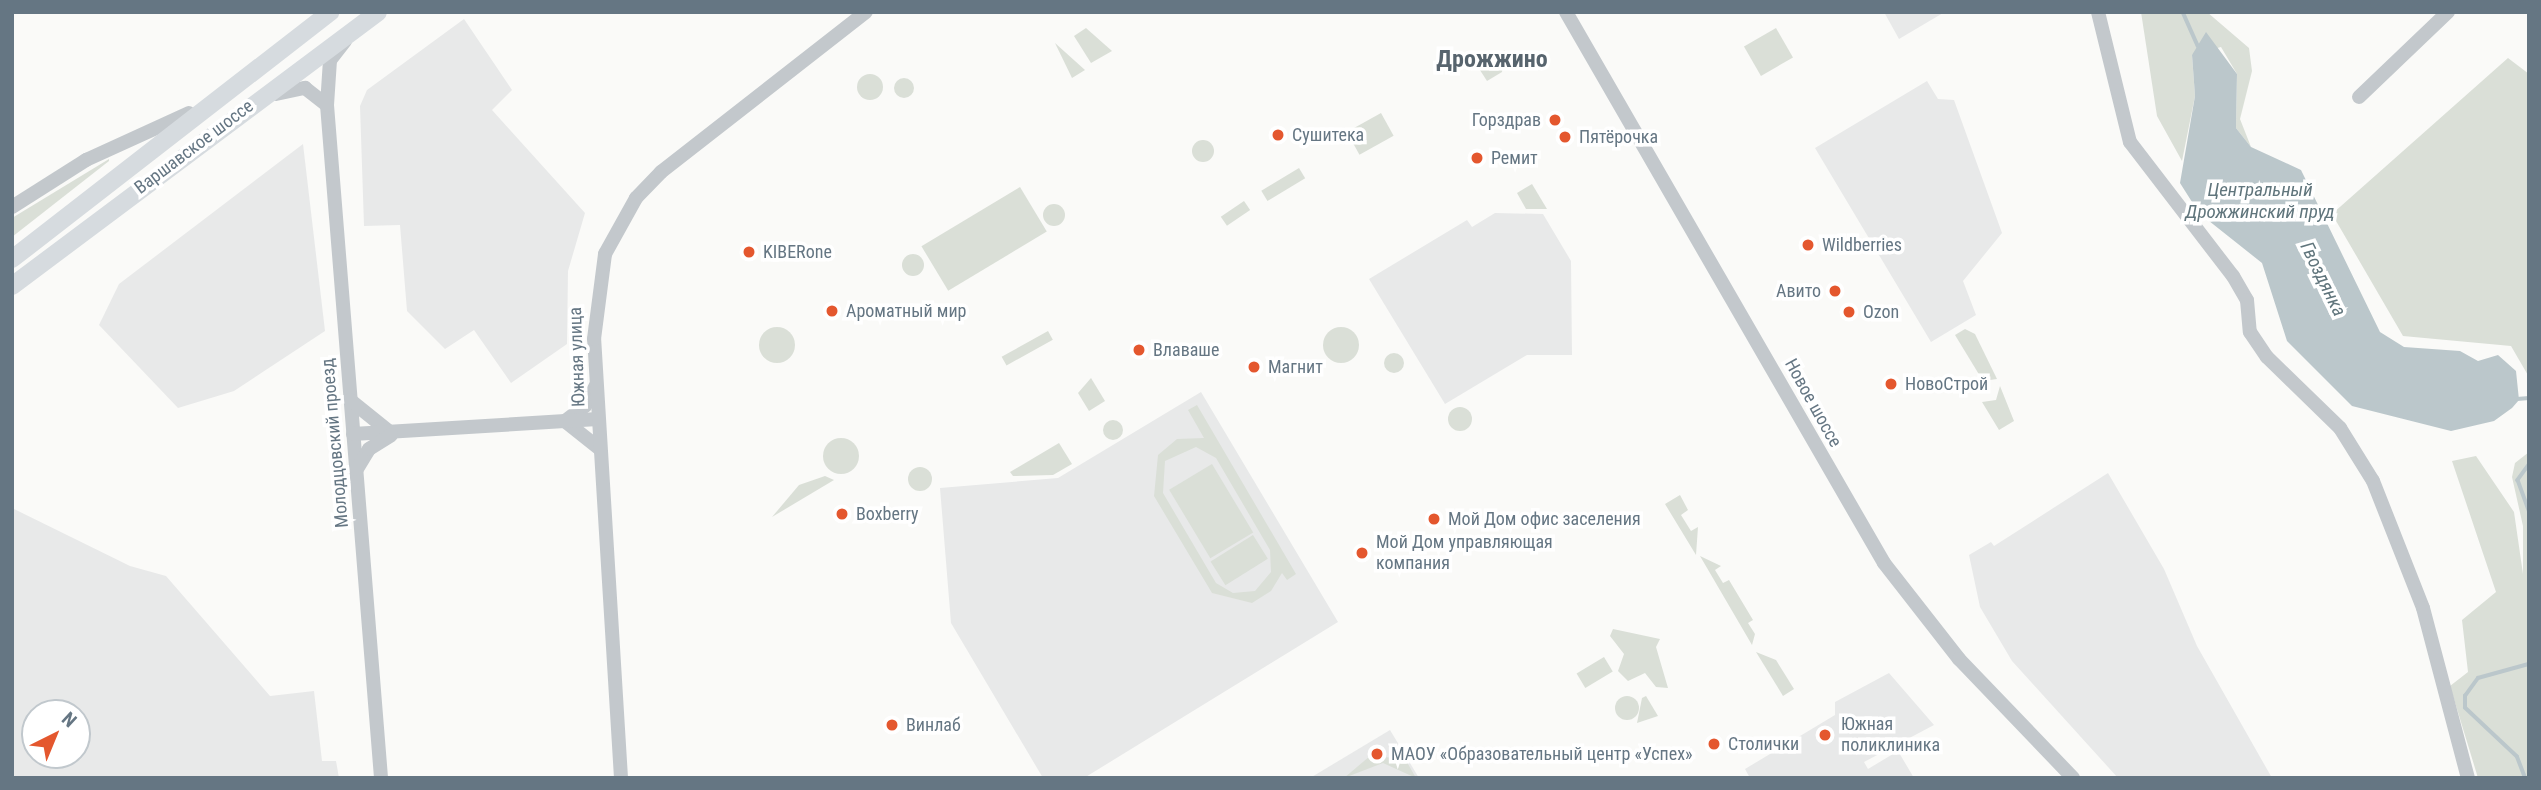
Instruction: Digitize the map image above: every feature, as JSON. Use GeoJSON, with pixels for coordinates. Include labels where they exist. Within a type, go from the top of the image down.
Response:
{"type":"FeatureCollection","features":[{"type":"Feature","properties":{"kind":"main road","name":"Варшавское шоссе"},"geometry":{"type":"LineString","coordinates":[[12,259],[222,92],[331,12]]}},
{"type":"Feature","properties":{"kind":"main road","name":"Варшавское шоссе"},"geometry":{"type":"LineString","coordinates":[[12,286],[250,105],[378,12]]}},
{"type":"Feature","properties":{"kind":"street","name":"Южная улица"},"geometry":{"type":"LineString","coordinates":[[621,778],[598,419],[595,295],[605,254],[636,198],[866,12]]}},
{"type":"Feature","properties":{"kind":"street","name":"Новое шоссе"},"geometry":{"type":"LineString","coordinates":[[1566,12],[1884,563],[1959,659],[2073,778]]}},
{"type":"Feature","properties":{"kind":"street"},"geometry":{"type":"LineString","coordinates":[[2098,12],[2130,142],[2234,276],[2247,300],[2249,332],[2267,357],[2340,428],[2374,481],[2423,608],[2468,778]]}},
{"type":"Feature","properties":{"kind":"street"},"geometry":{"type":"LineString","coordinates":[[2359,97],[2448,12]]}},
{"type":"Feature","properties":{"kind":"street","name":"Молодцовский проезд"},"geometry":{"type":"LineString","coordinates":[[355,29],[330,60],[327,105],[381,778]]}},
{"type":"Feature","properties":{"kind":"street"},"geometry":{"type":"LineString","coordinates":[[250,105],[298,87],[327,105]]}},
{"type":"Feature","properties":{"kind":"street"},"geometry":{"type":"LineString","coordinates":[[12,207],[66,171],[155,133],[222,92]]}},
{"type":"Feature","properties":{"kind":"street"},"geometry":{"type":"LineString","coordinates":[[564,421],[585,406],[597,383]]}},
{"type":"Feature","properties":{"kind":"street"},"geometry":{"type":"LineString","coordinates":[[350,399],[392,434]]}},
{"type":"Feature","properties":{"kind":"street"},"geometry":{"type":"LineString","coordinates":[[353,434],[392,434],[598,419]]}},
{"type":"Feature","properties":{"kind":"street"},"geometry":{"type":"LineString","coordinates":[[564,421],[600,449]]}},
{"type":"Feature","properties":{"kind":"street"},"geometry":{"type":"LineString","coordinates":[[356,470],[369,449],[392,434]]}},
{"type":"Feature","properties":{"kind":"shaded area"},"geometry":{"type":"Polygon","coordinates":[[[1884,12],[1942,12],[1943,13],[1899,39],[1884,12]]]}},
{"type":"Feature","properties":{"kind":"shaded area"},"geometry":{"type":"Polygon","coordinates":[[[2141,12],[2207,12],[2249,48],[2252,71],[2240,119],[2251,147],[2236,128],[2237,74],[2221,47],[2192,55],[2195,96],[2182,161],[2157,116],[2141,12]]]}},
{"type":"Feature","properties":{"kind":"shaded area"},"geometry":{"type":"Polygon","coordinates":[[[464,19],[512,90],[492,110],[585,213],[568,271],[567,344],[511,383],[474,330],[445,349],[407,311],[400,225],[364,226],[360,106],[367,90],[464,19]]]}},
{"type":"Feature","properties":{"kind":"shaded area"},"geometry":{"type":"Polygon","coordinates":[[[1086,28],[1112,51],[1091,63],[1074,36],[1086,28]]]}},
{"type":"Feature","properties":{"kind":"shaded area"},"geometry":{"type":"Polygon","coordinates":[[[1776,28],[1793,57],[1761,76],[1744,46],[1776,28]]]}},
{"type":"Feature","properties":{"kind":"shaded area"},"geometry":{"type":"Polygon","coordinates":[[[1055,43],[1085,70],[1072,78],[1055,43]]]}},
{"type":"Feature","properties":{"kind":"shaded area"},"geometry":{"type":"Polygon","coordinates":[[[1505,50],[1502,72],[1487,81],[1478,67],[1505,50]]]}},
{"type":"Feature","properties":{"kind":"shaded area"},"geometry":{"type":"Polygon","coordinates":[[[2508,58],[2529,74],[2529,377],[2511,346],[2403,336],[2332,214],[2508,58]]]}},
{"type":"Feature","properties":{"kind":"shaded area"},"geometry":{"type":"Polygon","coordinates":[[[870,74],[879,78],[883,87],[879,96],[870,100],[861,96],[857,87],[861,78],[870,74]]]}},
{"type":"Feature","properties":{"kind":"shaded area"},"geometry":{"type":"Polygon","coordinates":[[[904,78],[911,81],[914,88],[911,95],[904,98],[897,95],[894,88],[897,81],[904,78]]]}},
{"type":"Feature","properties":{"kind":"shaded area"},"geometry":{"type":"Polygon","coordinates":[[[1927,81],[1938,99],[1954,100],[2002,233],[1963,281],[1976,315],[1931,342],[1815,148],[1927,81]]]}},
{"type":"Feature","properties":{"kind":"shaded area"},"geometry":{"type":"Polygon","coordinates":[[[1381,113],[1394,136],[1359,155],[1347,132],[1381,113]]]}},
{"type":"Feature","properties":{"kind":"shaded area"},"geometry":{"type":"Polygon","coordinates":[[[1203,140],[1211,143],[1214,151],[1211,159],[1203,162],[1195,159],[1192,151],[1195,143],[1203,140]]]}},
{"type":"Feature","properties":{"kind":"shaded area"},"geometry":{"type":"Polygon","coordinates":[[[303,144],[325,331],[234,391],[178,408],[99,325],[119,284],[303,144]]]}},
{"type":"Feature","properties":{"kind":"shaded area"},"geometry":{"type":"Polygon","coordinates":[[[109,161],[12,237],[12,218],[109,161]]]}},
{"type":"Feature","properties":{"kind":"shaded area"},"geometry":{"type":"Polygon","coordinates":[[[1299,168],[1305,178],[1267,201],[1261,191],[1299,168]]]}},
{"type":"Feature","properties":{"kind":"shaded area"},"geometry":{"type":"Polygon","coordinates":[[[1532,184],[1547,209],[1526,209],[1517,193],[1532,184]]]}},
{"type":"Feature","properties":{"kind":"shaded area"},"geometry":{"type":"Polygon","coordinates":[[[1020,187],[1047,232],[948,291],[921,246],[1020,187]]]}},
{"type":"Feature","properties":{"kind":"shaded area"},"geometry":{"type":"Polygon","coordinates":[[[1244,201],[1250,210],[1227,226],[1221,217],[1244,201]]]}},
{"type":"Feature","properties":{"kind":"shaded area"},"geometry":{"type":"Polygon","coordinates":[[[1054,204],[1062,207],[1065,215],[1062,223],[1054,226],[1046,223],[1043,215],[1046,207],[1054,204]]]}},
{"type":"Feature","properties":{"kind":"shaded area"},"geometry":{"type":"Polygon","coordinates":[[[1495,213],[1543,214],[1571,261],[1572,355],[1527,355],[1445,404],[1369,279],[1467,220],[1472,227],[1495,213]]]}},
{"type":"Feature","properties":{"kind":"shaded area"},"geometry":{"type":"Polygon","coordinates":[[[909,254],[917,254],[924,261],[924,269],[917,276],[909,276],[902,269],[902,261],[909,254]]]}},
{"type":"Feature","properties":{"kind":"shaded area"},"geometry":{"type":"Polygon","coordinates":[[[777,327],[790,332],[795,345],[790,358],[777,363],[764,358],[759,345],[764,332],[777,327]]]}},
{"type":"Feature","properties":{"kind":"shaded area"},"geometry":{"type":"Polygon","coordinates":[[[1341,327],[1354,332],[1359,345],[1354,358],[1341,363],[1328,358],[1323,345],[1328,332],[1341,327]]]}},
{"type":"Feature","properties":{"kind":"shaded area"},"geometry":{"type":"Polygon","coordinates":[[[1965,329],[1975,334],[1997,379],[1983,381],[1955,335],[1965,329]]]}},
{"type":"Feature","properties":{"kind":"shaded area"},"geometry":{"type":"Polygon","coordinates":[[[1048,331],[1053,340],[1006,365],[1002,357],[1048,331]]]}},
{"type":"Feature","properties":{"kind":"shaded area"},"geometry":{"type":"Polygon","coordinates":[[[1394,353],[1401,356],[1404,363],[1401,370],[1394,373],[1387,370],[1384,363],[1387,356],[1394,353]]]}},
{"type":"Feature","properties":{"kind":"shaded area"},"geometry":{"type":"Polygon","coordinates":[[[1091,378],[1105,401],[1089,411],[1078,393],[1091,378]]]}},
{"type":"Feature","properties":{"kind":"shaded area"},"geometry":{"type":"Polygon","coordinates":[[[2000,386],[2014,421],[1999,430],[1982,402],[1996,400],[2000,386]]]}},
{"type":"Feature","properties":{"kind":"shaded area"},"geometry":{"type":"Polygon","coordinates":[[[1201,392],[1338,622],[1084,778],[1043,778],[951,623],[940,488],[1058,478],[1201,392]]]}},
{"type":"Feature","properties":{"kind":"shaded area"},"geometry":{"type":"Polygon","coordinates":[[[1197,405],[1296,574],[1287,580],[1282,573],[1271,591],[1252,603],[1212,593],[1154,496],[1158,455],[1177,439],[1204,438],[1188,410],[1197,405]],[[1196,447],[1165,461],[1163,493],[1216,583],[1233,593],[1255,591],[1271,572],[1270,550],[1216,458],[1196,447]]]}},
{"type":"Feature","properties":{"kind":"shaded area"},"geometry":{"type":"Polygon","coordinates":[[[1460,407],[1468,411],[1472,419],[1468,427],[1460,431],[1452,427],[1448,419],[1452,411],[1460,407]]]}},
{"type":"Feature","properties":{"kind":"shaded area"},"geometry":{"type":"Polygon","coordinates":[[[1113,420],[1120,423],[1123,430],[1120,437],[1113,440],[1106,437],[1103,430],[1106,423],[1113,420]]]}},
{"type":"Feature","properties":{"kind":"shaded area"},"geometry":{"type":"Polygon","coordinates":[[[841,438],[854,443],[859,456],[854,469],[841,474],[828,469],[823,456],[828,443],[841,438]]]}},
{"type":"Feature","properties":{"kind":"shaded area"},"geometry":{"type":"Polygon","coordinates":[[[1059,443],[1072,464],[1053,475],[1013,476],[1010,472],[1059,443]]]}},
{"type":"Feature","properties":{"kind":"shaded area"},"geometry":{"type":"Polygon","coordinates":[[[2529,452],[2529,778],[2478,778],[2450,686],[2468,672],[2462,620],[2496,592],[2452,461],[2476,456],[2514,512],[2523,574],[2523,526],[2512,477],[2515,463],[2529,452]]]}},
{"type":"Feature","properties":{"kind":"shaded area"},"geometry":{"type":"Polygon","coordinates":[[[1212,464],[1253,533],[1210,558],[1169,490],[1212,464]]]}},
{"type":"Feature","properties":{"kind":"shaded area"},"geometry":{"type":"Polygon","coordinates":[[[920,467],[929,470],[932,479],[929,488],[920,491],[911,488],[908,479],[911,470],[920,467]]]}},
{"type":"Feature","properties":{"kind":"shaded area"},"geometry":{"type":"Polygon","coordinates":[[[2108,473],[2164,569],[2197,646],[2272,778],[2118,778],[2012,661],[1980,607],[1969,555],[1991,542],[1994,546],[2108,473]]]}},
{"type":"Feature","properties":{"kind":"shaded area"},"geometry":{"type":"Polygon","coordinates":[[[825,476],[834,480],[772,517],[799,485],[825,476]]]}},
{"type":"Feature","properties":{"kind":"shaded area"},"geometry":{"type":"Polygon","coordinates":[[[1680,495],[1688,510],[1681,515],[1691,531],[1698,527],[1696,555],[1665,504],[1680,495]]]}},
{"type":"Feature","properties":{"kind":"shaded area"},"geometry":{"type":"Polygon","coordinates":[[[12,508],[130,566],[166,576],[270,696],[314,691],[322,761],[336,761],[339,778],[12,778],[12,508]]]}},
{"type":"Feature","properties":{"kind":"shaded area"},"geometry":{"type":"Polygon","coordinates":[[[1253,535],[1268,559],[1225,585],[1211,561],[1253,535]]]}},
{"type":"Feature","properties":{"kind":"shaded area"},"geometry":{"type":"Polygon","coordinates":[[[1700,556],[1721,566],[1715,570],[1723,583],[1729,580],[1753,620],[1748,623],[1755,634],[1752,645],[1700,556]]]}},
{"type":"Feature","properties":{"kind":"shaded area"},"geometry":{"type":"Polygon","coordinates":[[[1613,629],[1660,639],[1656,647],[1668,688],[1656,687],[1645,673],[1628,681],[1618,671],[1624,654],[1610,636],[1613,629]]]}},
{"type":"Feature","properties":{"kind":"shaded area"},"geometry":{"type":"Polygon","coordinates":[[[1756,652],[1776,660],[1794,689],[1783,696],[1756,652]]]}},
{"type":"Feature","properties":{"kind":"shaded area"},"geometry":{"type":"Polygon","coordinates":[[[1604,657],[1613,672],[1585,688],[1577,673],[1604,657]]]}},
{"type":"Feature","properties":{"kind":"shaded area"},"geometry":{"type":"Polygon","coordinates":[[[1889,673],[1934,725],[1864,762],[1868,769],[1898,751],[1914,778],[1750,778],[1745,769],[1835,715],[1835,702],[1889,673]]]}},
{"type":"Feature","properties":{"kind":"shaded area"},"geometry":{"type":"Polygon","coordinates":[[[1627,696],[1636,699],[1639,708],[1636,717],[1627,720],[1618,717],[1615,708],[1618,699],[1627,696]]]}},
{"type":"Feature","properties":{"kind":"shaded area"},"geometry":{"type":"Polygon","coordinates":[[[1646,696],[1658,716],[1637,723],[1642,698],[1646,696]]]}},
{"type":"Feature","properties":{"kind":"shaded area","name":"МАОУ «Образовательный центр «Успех»"},"geometry":{"type":"Polygon","coordinates":[[[1390,730],[1419,778],[1310,778],[1390,730]]]}},
{"type":"Feature","properties":{"kind":"shaded area"},"geometry":{"type":"Polygon","coordinates":[[[1396,743],[1416,778],[1383,763],[1344,778],[1370,756],[1396,758],[1390,747],[1396,743]]]}},
{"type":"Feature","properties":{"kind":"water","name":"Центральный Дрожжинский пруд"},"geometry":{"type":"Polygon","coordinates":[[[2206,32],[2237,74],[2236,128],[2251,147],[2301,170],[2380,332],[2404,347],[2460,351],[2478,361],[2498,355],[2516,371],[2519,400],[2512,408],[2494,421],[2451,431],[2352,406],[2287,341],[2262,263],[2199,213],[2180,183],[2195,96],[2192,55],[2206,32]]]}},
{"type":"Feature","properties":{"kind":"waterway","name":"Гвоздянка"},"geometry":{"type":"LineString","coordinates":[[2183,12],[2198,46]]}},
{"type":"Feature","properties":{"kind":"waterway","name":"Гвоздянка"},"geometry":{"type":"LineString","coordinates":[[2517,399],[2529,398]]}},
{"type":"Feature","properties":{"kind":"waterway","name":"Гвоздянка"},"geometry":{"type":"LineString","coordinates":[[2529,465],[2518,480],[2529,511]]}},
{"type":"Feature","properties":{"kind":"waterway","name":"Гвоздянка"},"geometry":{"type":"LineString","coordinates":[[2525,778],[2517,757],[2465,708],[2465,696],[2478,678],[2529,664]]}},
{"type":"Feature","properties":{"kind":"place","name":"Горздрав"},"geometry":{"type":"Point","coordinates":[1555,120]}},
{"type":"Feature","properties":{"kind":"place","name":"Сушитека"},"geometry":{"type":"Point","coordinates":[1278,135]}},
{"type":"Feature","properties":{"kind":"place","name":"Пятёрочка"},"geometry":{"type":"Point","coordinates":[1565,137]}},
{"type":"Feature","properties":{"kind":"place","name":"Ремит"},"geometry":{"type":"Point","coordinates":[1477,158]}},
{"type":"Feature","properties":{"kind":"place","name":"Wildberries"},"geometry":{"type":"Point","coordinates":[1808,245]}},
{"type":"Feature","properties":{"kind":"place","name":"KIBERone"},"geometry":{"type":"Point","coordinates":[749,252]}},
{"type":"Feature","properties":{"kind":"place","name":"Авито"},"geometry":{"type":"Point","coordinates":[1835,291]}},
{"type":"Feature","properties":{"kind":"place","name":"Ароматный мир"},"geometry":{"type":"Point","coordinates":[832,311]}},
{"type":"Feature","properties":{"kind":"place","name":"Ozon"},"geometry":{"type":"Point","coordinates":[1849,312]}},
{"type":"Feature","properties":{"kind":"place","name":"Влаваше"},"geometry":{"type":"Point","coordinates":[1139,350]}},
{"type":"Feature","properties":{"kind":"place","name":"Магнит"},"geometry":{"type":"Point","coordinates":[1254,367]}},
{"type":"Feature","properties":{"kind":"place","name":"НовоСтрой"},"geometry":{"type":"Point","coordinates":[1891,384]}},
{"type":"Feature","properties":{"kind":"place","name":"Boxberry"},"geometry":{"type":"Point","coordinates":[842,514]}},
{"type":"Feature","properties":{"kind":"place","name":"Мой Дом офис заселения"},"geometry":{"type":"Point","coordinates":[1434,519]}},
{"type":"Feature","properties":{"kind":"place","name":"Мой Дом управляющая компания"},"geometry":{"type":"Point","coordinates":[1362,553]}},
{"type":"Feature","properties":{"kind":"place","name":"Винлаб"},"geometry":{"type":"Point","coordinates":[892,725]}},
{"type":"Feature","properties":{"kind":"place","name":"Южная поликлиника"},"geometry":{"type":"Point","coordinates":[1825,735]}},
{"type":"Feature","properties":{"kind":"place","name":"Столички"},"geometry":{"type":"Point","coordinates":[1714,744]}},
{"type":"Feature","properties":{"kind":"place","name":"МАОУ «Образовательный центр «Успех»"},"geometry":{"type":"Point","coordinates":[1377,754]}},
{"type":"Feature","properties":{"kind":"district","name":"Дрожжино"},"geometry":{"type":"Point","coordinates":[1492,60]}}]}
